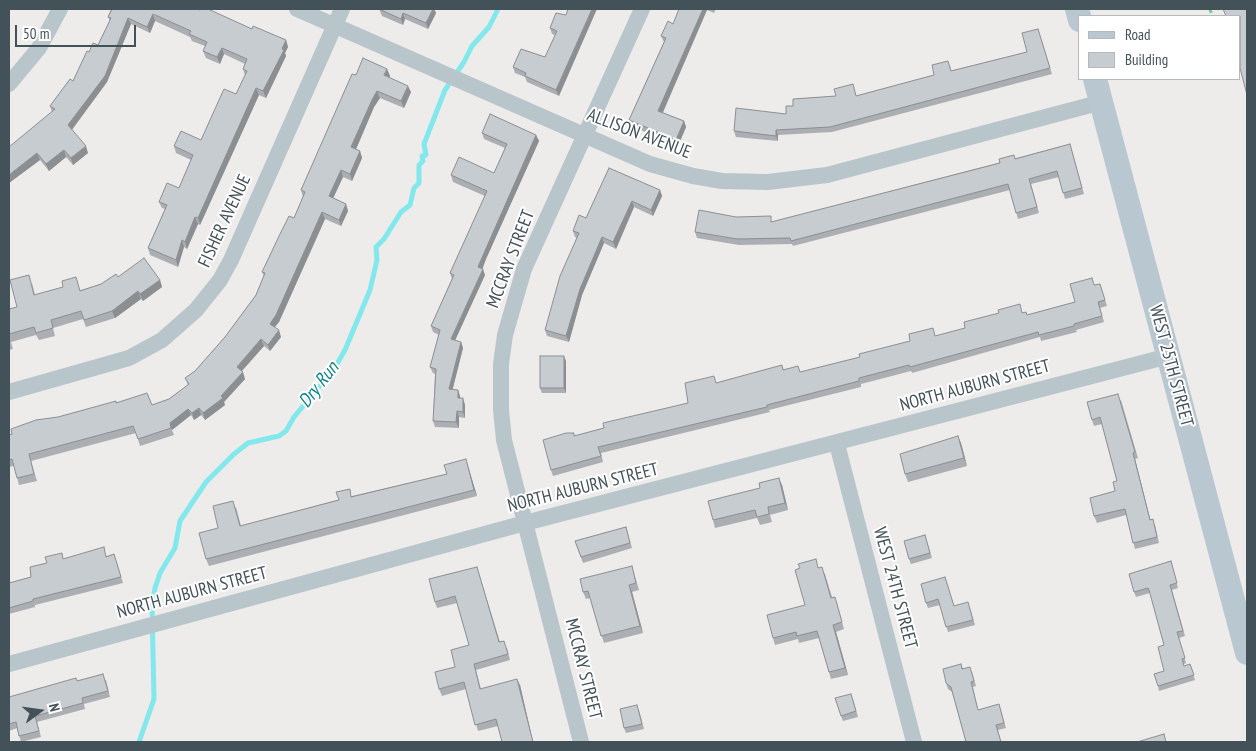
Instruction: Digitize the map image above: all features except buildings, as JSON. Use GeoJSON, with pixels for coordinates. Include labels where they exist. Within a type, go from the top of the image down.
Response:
{"type":"FeatureCollection","features":[{"type":"Feature","properties":{"kind":"main road","name":"WEST 25TH STREET"},"geometry":{"type":"LineString","coordinates":[[1096,80],[1247,653]]}},
{"type":"Feature","properties":{"kind":"street"},"geometry":{"type":"LineString","coordinates":[[9,84],[39,48],[60,9]]}},
{"type":"Feature","properties":{"kind":"street","name":"ALLISON AVENUE"},"geometry":{"type":"LineString","coordinates":[[297,9],[650,164],[722,181],[768,182],[812,178],[841,172],[1102,102]]}},
{"type":"Feature","properties":{"kind":"street","name":"FISHER AVENUE"},"geometry":{"type":"LineString","coordinates":[[9,392],[129,358],[162,340],[196,310],[220,280],[231,260],[342,9]]}},
{"type":"Feature","properties":{"kind":"street","name":"MCCRAY STREET"},"geometry":{"type":"LineString","coordinates":[[581,742],[502,425],[500,387],[505,335],[524,269],[642,9]]}},
{"type":"Feature","properties":{"kind":"street","name":"NORTH AUBURN STREET"},"geometry":{"type":"LineString","coordinates":[[9,664],[525,523],[837,444],[1168,356]]}},
{"type":"Feature","properties":{"kind":"street","name":"WEST 24TH STREET"},"geometry":{"type":"LineString","coordinates":[[837,444],[914,742]]}},
{"type":"Feature","properties":{"kind":"waterway","name":"Dry Run"},"geometry":{"type":"LineString","coordinates":[[139,742],[154,699],[152,605],[155,588],[160,573],[175,548],[180,521],[206,482],[234,454],[248,443],[279,436],[286,431],[294,417],[334,369],[345,350],[370,290],[377,260],[376,247],[384,239],[401,212],[410,205],[414,188],[419,183],[419,165],[423,161],[422,156],[426,155],[424,144],[445,90],[464,62],[472,46],[489,27],[498,9]]}}]}
